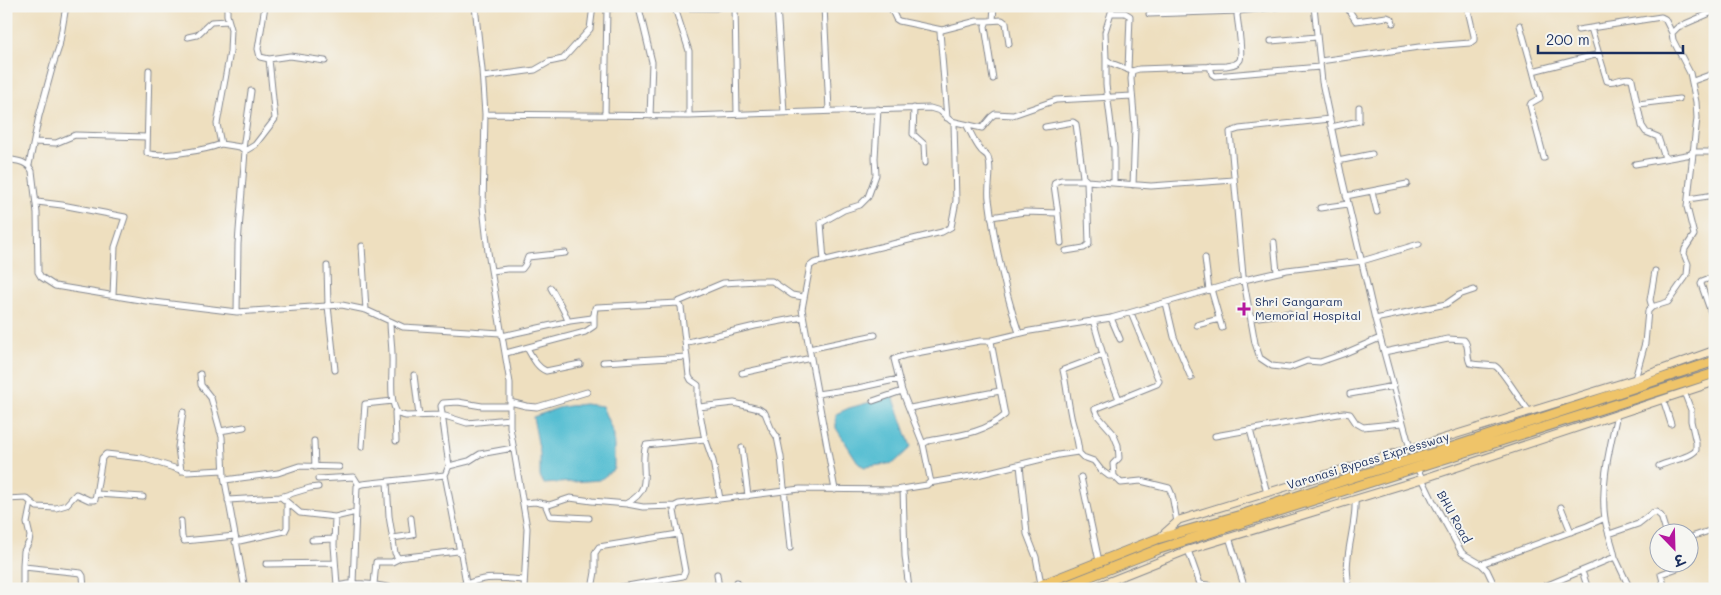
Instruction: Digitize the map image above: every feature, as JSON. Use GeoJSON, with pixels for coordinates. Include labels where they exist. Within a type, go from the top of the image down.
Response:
{"type":"FeatureCollection","features":[{"type":"Feature","properties":{"kind":"highway","name":"Varanasi Bypass Expressway"},"geometry":{"type":"LineString","coordinates":[[1031,589],[1157,539],[1241,515],[1715,361]]}},
{"type":"Feature","properties":{"kind":"highway","name":"Varanasi Bypass Expressway"},"geometry":{"type":"LineString","coordinates":[[1058,589],[1159,549],[1715,373]]}},
{"type":"Feature","properties":{"kind":"street"},"geometry":{"type":"LineString","coordinates":[[66,6],[59,47],[50,73],[29,165],[37,202],[38,272],[41,277],[55,286],[236,312],[342,305],[366,310],[409,328],[502,334],[590,318],[594,315]]}},
{"type":"Feature","properties":{"kind":"street"},"geometry":{"type":"LineString","coordinates":[[220,144],[217,124],[230,52],[231,30],[227,6]]}},
{"type":"Feature","properties":{"kind":"street"},"geometry":{"type":"LineString","coordinates":[[265,6],[258,51],[260,57],[269,59],[290,56],[325,61]]}},
{"type":"Feature","properties":{"kind":"street"},"geometry":{"type":"LineString","coordinates":[[474,6],[486,114],[483,207],[510,383],[510,420],[513,448],[528,528],[524,589]]}},
{"type":"Feature","properties":{"kind":"street"},"geometry":{"type":"LineString","coordinates":[[483,77],[536,70],[549,62],[563,59],[590,29],[593,6]]}},
{"type":"Feature","properties":{"kind":"street"},"geometry":{"type":"LineString","coordinates":[[605,114],[607,8],[716,8],[722,6]]}},
{"type":"Feature","properties":{"kind":"street"},"geometry":{"type":"LineString","coordinates":[[735,6],[737,114]]}},
{"type":"Feature","properties":{"kind":"street"},"geometry":{"type":"LineString","coordinates":[[777,6],[784,112]]}},
{"type":"Feature","properties":{"kind":"street"},"geometry":{"type":"LineString","coordinates":[[824,6],[829,110]]}},
{"type":"Feature","properties":{"kind":"street"},"geometry":{"type":"LineString","coordinates":[[890,6],[896,19],[899,21],[942,30],[977,20],[1002,20],[1006,23],[1009,44]]}},
{"type":"Feature","properties":{"kind":"street"},"geometry":{"type":"LineString","coordinates":[[993,79],[985,26],[990,20],[994,6]]}},
{"type":"Feature","properties":{"kind":"street"},"geometry":{"type":"LineString","coordinates":[[1112,6],[1106,32],[1106,59],[1107,97],[1114,148],[1114,183]]}},
{"type":"Feature","properties":{"kind":"street"},"geometry":{"type":"LineString","coordinates":[[1149,14],[1239,11],[1261,7],[1284,6]]}},
{"type":"Feature","properties":{"kind":"street"},"geometry":{"type":"LineString","coordinates":[[1314,6],[1320,64],[1338,161],[1375,319],[1394,386],[1402,424],[1411,450]]}},
{"type":"Feature","properties":{"kind":"street"},"geometry":{"type":"LineString","coordinates":[[1346,6],[1356,21],[1387,17],[1392,19],[1393,23]]}},
{"type":"Feature","properties":{"kind":"street"},"geometry":{"type":"LineString","coordinates":[[1210,66],[1212,74],[1215,76],[1320,64],[1419,47],[1470,43],[1474,40],[1474,36],[1467,6]]}},
{"type":"Feature","properties":{"kind":"street"},"geometry":{"type":"LineString","coordinates":[[638,7],[652,62],[650,116]]}},
{"type":"Feature","properties":{"kind":"street"},"geometry":{"type":"LineString","coordinates":[[675,8],[689,51],[689,116]]}},
{"type":"Feature","properties":{"kind":"street"},"geometry":{"type":"LineString","coordinates":[[1106,59],[1110,63],[1130,71],[1139,68],[1232,65],[1239,61],[1240,54],[1239,11]]}},
{"type":"Feature","properties":{"kind":"street"},"geometry":{"type":"LineString","coordinates":[[1672,33],[1678,27],[1715,11]]}},
{"type":"Feature","properties":{"kind":"street"},"geometry":{"type":"LineString","coordinates":[[1111,12],[1125,13],[1130,16],[1130,71],[1135,128],[1133,185]]}},
{"type":"Feature","properties":{"kind":"street"},"geometry":{"type":"LineString","coordinates":[[1578,30],[1661,17],[1665,19],[1693,81],[1696,118],[1688,214],[1694,235],[1685,249],[1689,269],[1672,298],[1663,304],[1652,307],[1648,311],[1645,343],[1635,378]]}},
{"type":"Feature","properties":{"kind":"street"},"geometry":{"type":"LineString","coordinates":[[188,37],[198,35],[211,22],[228,21]]}},
{"type":"Feature","properties":{"kind":"street"},"geometry":{"type":"LineString","coordinates":[[1520,25],[1540,98],[1530,105],[1544,158]]}},
{"type":"Feature","properties":{"kind":"street"},"geometry":{"type":"LineString","coordinates":[[1591,28],[1607,81],[1632,79],[1644,130],[1658,137],[1665,158]]}},
{"type":"Feature","properties":{"kind":"street"},"geometry":{"type":"LineString","coordinates":[[942,30],[940,40],[948,118]]}},
{"type":"Feature","properties":{"kind":"street"},"geometry":{"type":"LineString","coordinates":[[1271,41],[1317,37]]}},
{"type":"Feature","properties":{"kind":"street"},"geometry":{"type":"LineString","coordinates":[[1533,71],[1599,54]]}},
{"type":"Feature","properties":{"kind":"street"},"geometry":{"type":"LineString","coordinates":[[149,70],[147,151],[151,154],[199,151],[211,149],[220,144],[244,150],[255,145],[269,129],[275,118],[269,59]]}},
{"type":"Feature","properties":{"kind":"street"},"geometry":{"type":"LineString","coordinates":[[1693,81],[1715,72]]}},
{"type":"Feature","properties":{"kind":"street"},"geometry":{"type":"LineString","coordinates":[[236,312],[244,150],[251,92]]}},
{"type":"Feature","properties":{"kind":"street"},"geometry":{"type":"LineString","coordinates":[[486,114],[689,116],[914,108],[935,109],[954,123],[982,128],[995,114],[1014,115],[1056,100],[1132,96]]}},
{"type":"Feature","properties":{"kind":"street"},"geometry":{"type":"LineString","coordinates":[[1638,104],[1679,99]]}},
{"type":"Feature","properties":{"kind":"street"},"geometry":{"type":"LineString","coordinates":[[1331,128],[1360,121],[1358,107]]}},
{"type":"Feature","properties":{"kind":"street"},"geometry":{"type":"LineString","coordinates":[[914,108],[913,134],[924,144],[925,162]]}},
{"type":"Feature","properties":{"kind":"street"},"geometry":{"type":"LineString","coordinates":[[824,261],[821,223],[863,202],[868,197],[876,178],[875,158],[878,109]]}},
{"type":"Feature","properties":{"kind":"street"},"geometry":{"type":"LineString","coordinates":[[1330,119],[1230,132],[1244,280],[1254,343],[1260,358],[1267,364],[1289,368],[1307,361],[1320,362],[1380,338]]}},
{"type":"Feature","properties":{"kind":"street"},"geometry":{"type":"LineString","coordinates":[[1045,127],[1073,122],[1076,124],[1086,180],[1089,244],[1084,248],[1066,251]]}},
{"type":"Feature","properties":{"kind":"street"},"geometry":{"type":"LineString","coordinates":[[835,490],[803,317],[803,297],[810,266],[942,232],[951,227],[956,201],[954,123]]}},
{"type":"Feature","properties":{"kind":"street"},"geometry":{"type":"LineString","coordinates":[[967,126],[979,149],[988,158],[991,173],[988,186],[997,252],[1006,291],[1019,333]]}},
{"type":"Feature","properties":{"kind":"street"},"geometry":{"type":"LineString","coordinates":[[34,142],[56,143],[75,135],[147,137]]}},
{"type":"Feature","properties":{"kind":"street"},"geometry":{"type":"LineString","coordinates":[[1635,164],[1692,153],[1715,152]]}},
{"type":"Feature","properties":{"kind":"street"},"geometry":{"type":"LineString","coordinates":[[1338,161],[1372,154]]}},
{"type":"Feature","properties":{"kind":"street"},"geometry":{"type":"LineString","coordinates":[[6,159],[20,161],[29,165]]}},
{"type":"Feature","properties":{"kind":"street"},"geometry":{"type":"LineString","coordinates":[[1061,243],[1054,182],[1086,180],[1133,185],[1168,186],[1234,180]]}},
{"type":"Feature","properties":{"kind":"street"},"geometry":{"type":"LineString","coordinates":[[1346,196],[1406,184]]}},
{"type":"Feature","properties":{"kind":"street"},"geometry":{"type":"LineString","coordinates":[[1372,191],[1377,212]]}},
{"type":"Feature","properties":{"kind":"street"},"geometry":{"type":"LineString","coordinates":[[1688,199],[1715,195]]}},
{"type":"Feature","properties":{"kind":"street"},"geometry":{"type":"LineString","coordinates":[[37,202],[71,206],[125,217],[126,219],[115,247],[113,295]]}},
{"type":"Feature","properties":{"kind":"street"},"geometry":{"type":"LineString","coordinates":[[1320,208],[1348,204]]}},
{"type":"Feature","properties":{"kind":"street"},"geometry":{"type":"LineString","coordinates":[[992,217],[1025,212],[1058,213]]}},
{"type":"Feature","properties":{"kind":"street"},"geometry":{"type":"LineString","coordinates":[[1274,242],[1277,272]]}},
{"type":"Feature","properties":{"kind":"street"},"geometry":{"type":"LineString","coordinates":[[929,483],[930,478],[923,444],[902,391],[894,361],[896,358],[980,341],[991,341],[1019,333],[1112,318],[1210,289],[1277,272],[1362,261],[1419,244]]}},
{"type":"Feature","properties":{"kind":"street"},"geometry":{"type":"LineString","coordinates":[[362,246],[366,310]]}},
{"type":"Feature","properties":{"kind":"street"},"geometry":{"type":"LineString","coordinates":[[492,271],[522,270],[528,257],[565,253]]}},
{"type":"Feature","properties":{"kind":"street"},"geometry":{"type":"LineString","coordinates":[[1205,258],[1210,289],[1222,328]]}},
{"type":"Feature","properties":{"kind":"street"},"geometry":{"type":"LineString","coordinates":[[327,266],[328,306],[335,370]]}},
{"type":"Feature","properties":{"kind":"street"},"geometry":{"type":"LineString","coordinates":[[1652,307],[1650,300],[1655,271]]}},
{"type":"Feature","properties":{"kind":"street"},"geometry":{"type":"LineString","coordinates":[[1715,276],[1702,281],[1701,284],[1715,324]]}},
{"type":"Feature","properties":{"kind":"street"},"geometry":{"type":"LineString","coordinates":[[506,353],[585,332],[594,326],[594,308],[597,307],[678,302],[723,283],[772,281],[792,294],[803,297]]}},
{"type":"Feature","properties":{"kind":"street"},"geometry":{"type":"LineString","coordinates":[[552,288],[568,321]]}},
{"type":"Feature","properties":{"kind":"street"},"geometry":{"type":"LineString","coordinates":[[1375,319],[1450,302],[1459,295],[1474,290]]}},
{"type":"Feature","properties":{"kind":"street"},"geometry":{"type":"LineString","coordinates":[[678,302],[681,307],[689,376],[691,380],[698,384],[699,407],[705,439],[713,462],[720,499]]}},
{"type":"Feature","properties":{"kind":"street"},"geometry":{"type":"LineString","coordinates":[[1166,302],[1174,337],[1191,378]]}},
{"type":"Feature","properties":{"kind":"street"},"geometry":{"type":"LineString","coordinates":[[1114,476],[1113,464],[1119,458],[1120,452],[1113,432],[1098,416],[1095,409],[1157,384],[1159,381],[1131,313]]}},
{"type":"Feature","properties":{"kind":"street"},"geometry":{"type":"LineString","coordinates":[[1251,318],[1289,313]]}},
{"type":"Feature","properties":{"kind":"street"},"geometry":{"type":"LineString","coordinates":[[685,340],[691,342],[755,326],[803,317]]}},
{"type":"Feature","properties":{"kind":"street"},"geometry":{"type":"LineString","coordinates":[[1112,318],[1120,339]]}},
{"type":"Feature","properties":{"kind":"street"},"geometry":{"type":"LineString","coordinates":[[1196,325],[1219,319]]}},
{"type":"Feature","properties":{"kind":"street"},"geometry":{"type":"LineString","coordinates":[[1093,320],[1108,372],[1119,399]]}},
{"type":"Feature","properties":{"kind":"street"},"geometry":{"type":"LineString","coordinates":[[390,321],[396,441]]}},
{"type":"Feature","properties":{"kind":"street"},"geometry":{"type":"LineString","coordinates":[[809,348],[875,335]]}},
{"type":"Feature","properties":{"kind":"street"},"geometry":{"type":"LineString","coordinates":[[1384,352],[1448,339],[1464,340],[1467,344],[1470,363],[1491,365],[1500,369],[1520,401],[1529,411]]}},
{"type":"Feature","properties":{"kind":"street"},"geometry":{"type":"LineString","coordinates":[[923,444],[928,441],[966,434],[993,424],[1002,418],[1005,413],[991,341]]}},
{"type":"Feature","properties":{"kind":"street"},"geometry":{"type":"LineString","coordinates":[[527,348],[542,370],[546,371],[580,364]]}},
{"type":"Feature","properties":{"kind":"street"},"geometry":{"type":"LineString","coordinates":[[1157,539],[1177,522],[1411,450],[1635,378],[1715,350]]}},
{"type":"Feature","properties":{"kind":"street"},"geometry":{"type":"LineString","coordinates":[[1103,355],[1063,370],[1079,452],[1083,457],[1094,461],[1106,474],[1114,476],[1121,483],[1140,481],[1169,488],[1177,522]]}},
{"type":"Feature","properties":{"kind":"street"},"geometry":{"type":"LineString","coordinates":[[603,362],[687,357]]}},
{"type":"Feature","properties":{"kind":"street"},"geometry":{"type":"LineString","coordinates":[[742,374],[811,358]]}},
{"type":"Feature","properties":{"kind":"street"},"geometry":{"type":"LineString","coordinates":[[200,374],[201,385],[210,395],[220,431],[223,470],[245,589]]}},
{"type":"Feature","properties":{"kind":"street"},"geometry":{"type":"LineString","coordinates":[[414,375],[419,416]]}},
{"type":"Feature","properties":{"kind":"street"},"geometry":{"type":"LineString","coordinates":[[817,394],[899,379]]}},
{"type":"Feature","properties":{"kind":"street"},"geometry":{"type":"LineString","coordinates":[[1090,589],[1188,550],[1354,499],[1420,476],[1715,382]]}},
{"type":"Feature","properties":{"kind":"street"},"geometry":{"type":"LineString","coordinates":[[1350,394],[1394,386]]}},
{"type":"Feature","properties":{"kind":"street"},"geometry":{"type":"LineString","coordinates":[[873,401],[902,391]]}},
{"type":"Feature","properties":{"kind":"street"},"geometry":{"type":"LineString","coordinates":[[910,408],[1000,391]]}},
{"type":"Feature","properties":{"kind":"street"},"geometry":{"type":"LineString","coordinates":[[466,583],[445,475],[449,466],[441,404],[458,402],[482,406],[510,404],[537,407],[587,392]]}},
{"type":"Feature","properties":{"kind":"street"},"geometry":{"type":"LineString","coordinates":[[1659,466],[1668,461],[1691,455],[1696,450],[1691,410],[1684,392]]}},
{"type":"Feature","properties":{"kind":"street"},"geometry":{"type":"LineString","coordinates":[[1663,399],[1671,424]]}},
{"type":"Feature","properties":{"kind":"street"},"geometry":{"type":"LineString","coordinates":[[362,447],[365,404],[393,401]]}},
{"type":"Feature","properties":{"kind":"street"},"geometry":{"type":"LineString","coordinates":[[699,407],[734,403],[764,410],[778,441],[786,491],[790,548]]}},
{"type":"Feature","properties":{"kind":"street"},"geometry":{"type":"LineString","coordinates":[[181,471],[178,447],[183,412]]}},
{"type":"Feature","properties":{"kind":"street"},"geometry":{"type":"LineString","coordinates":[[395,412],[401,416],[442,415],[467,423],[510,420]]}},
{"type":"Feature","properties":{"kind":"street"},"geometry":{"type":"LineString","coordinates":[[1215,436],[1344,413],[1350,414],[1356,423],[1362,427],[1402,424]]}},
{"type":"Feature","properties":{"kind":"street"},"geometry":{"type":"LineString","coordinates":[[1617,414],[1610,444],[1605,485],[1605,518],[1615,557],[1630,589]]}},
{"type":"Feature","properties":{"kind":"street"},"geometry":{"type":"LineString","coordinates":[[220,431],[244,427]]}},
{"type":"Feature","properties":{"kind":"street"},"geometry":{"type":"LineString","coordinates":[[1250,430],[1267,493]]}},
{"type":"Feature","properties":{"kind":"street"},"geometry":{"type":"LineString","coordinates":[[627,504],[636,499],[642,492],[646,444],[705,439]]}},
{"type":"Feature","properties":{"kind":"street"},"geometry":{"type":"LineString","coordinates":[[314,441],[315,467]]}},
{"type":"Feature","properties":{"kind":"street"},"geometry":{"type":"LineString","coordinates":[[449,466],[469,461],[480,454],[513,448]]}},
{"type":"Feature","properties":{"kind":"street"},"geometry":{"type":"LineString","coordinates":[[742,448],[748,496]]}},
{"type":"Feature","properties":{"kind":"street"},"geometry":{"type":"LineString","coordinates":[[524,503],[551,504],[570,498],[643,507],[675,506],[800,489],[903,489],[977,475],[1058,455],[1079,452]]}},
{"type":"Feature","properties":{"kind":"street"},"geometry":{"type":"LineString","coordinates":[[6,499],[26,498],[38,507],[56,508],[66,505],[76,494],[93,501],[97,494],[102,458],[106,454],[142,458],[181,471],[223,470]]}},
{"type":"Feature","properties":{"kind":"street"},"geometry":{"type":"LineString","coordinates":[[1020,465],[1027,534],[1036,557],[1041,584]]}},
{"type":"Feature","properties":{"kind":"street"},"geometry":{"type":"LineString","coordinates":[[225,480],[278,473],[299,466],[339,467]]}},
{"type":"Feature","properties":{"kind":"street"},"geometry":{"type":"LineString","coordinates":[[359,485],[445,475]]}},
{"type":"Feature","properties":{"kind":"street"},"geometry":{"type":"LineString","coordinates":[[318,479],[354,476],[359,485]]}},
{"type":"Feature","properties":{"kind":"street","name":"BHU Road"},"geometry":{"type":"LineString","coordinates":[[1420,476],[1462,553],[1481,564],[1496,589]]}},
{"type":"Feature","properties":{"kind":"street"},"geometry":{"type":"LineString","coordinates":[[1081,477],[1099,561]]}},
{"type":"Feature","properties":{"kind":"street"},"geometry":{"type":"LineString","coordinates":[[387,482],[389,516],[395,553],[400,558]]}},
{"type":"Feature","properties":{"kind":"street"},"geometry":{"type":"LineString","coordinates":[[353,583],[356,489],[359,485]]}},
{"type":"Feature","properties":{"kind":"street"},"geometry":{"type":"LineString","coordinates":[[228,500],[279,497],[318,487]]}},
{"type":"Feature","properties":{"kind":"street"},"geometry":{"type":"LineString","coordinates":[[903,489],[905,556],[909,589]]}},
{"type":"Feature","properties":{"kind":"street"},"geometry":{"type":"LineString","coordinates":[[97,494],[143,498]]}},
{"type":"Feature","properties":{"kind":"street"},"geometry":{"type":"LineString","coordinates":[[279,497],[300,513],[335,517],[356,512]]}},
{"type":"Feature","properties":{"kind":"street"},"geometry":{"type":"LineString","coordinates":[[1350,589],[1347,578],[1351,534],[1355,516],[1354,499]]}},
{"type":"Feature","properties":{"kind":"street"},"geometry":{"type":"LineString","coordinates":[[181,520],[182,537],[184,540],[235,539],[286,532],[288,527],[287,502]]}},
{"type":"Feature","properties":{"kind":"street"},"geometry":{"type":"LineString","coordinates":[[23,589],[24,551],[30,536],[27,523],[31,503]]}},
{"type":"Feature","properties":{"kind":"street"},"geometry":{"type":"LineString","coordinates":[[545,504],[550,516],[588,518]]}},
{"type":"Feature","properties":{"kind":"street"},"geometry":{"type":"LineString","coordinates":[[611,589],[684,576],[685,572],[674,511],[675,506]]}},
{"type":"Feature","properties":{"kind":"street"},"geometry":{"type":"LineString","coordinates":[[1561,507],[1571,532]]}},
{"type":"Feature","properties":{"kind":"street"},"geometry":{"type":"LineString","coordinates":[[1609,534],[1638,524],[1656,512],[1661,516],[1663,522]]}},
{"type":"Feature","properties":{"kind":"street"},"geometry":{"type":"LineString","coordinates":[[335,517],[334,539],[337,585]]}},
{"type":"Feature","properties":{"kind":"street"},"geometry":{"type":"LineString","coordinates":[[393,538],[413,534],[410,518]]}},
{"type":"Feature","properties":{"kind":"street"},"geometry":{"type":"LineString","coordinates":[[1481,564],[1605,518]]}},
{"type":"Feature","properties":{"kind":"street"},"geometry":{"type":"LineString","coordinates":[[1698,535],[1715,529]]}},
{"type":"Feature","properties":{"kind":"street"},"geometry":{"type":"LineString","coordinates":[[592,589],[595,572],[595,553],[599,547],[678,534]]}},
{"type":"Feature","properties":{"kind":"street"},"geometry":{"type":"LineString","coordinates":[[1229,537],[1245,589]]}},
{"type":"Feature","properties":{"kind":"street"},"geometry":{"type":"LineString","coordinates":[[312,540],[334,539]]}},
{"type":"Feature","properties":{"kind":"street"},"geometry":{"type":"LineString","coordinates":[[1188,550],[1200,584],[1208,585],[1211,589]]}},
{"type":"Feature","properties":{"kind":"street"},"geometry":{"type":"LineString","coordinates":[[374,584],[376,562],[392,562],[400,558],[460,552]]}},
{"type":"Feature","properties":{"kind":"street"},"geometry":{"type":"LineString","coordinates":[[1538,589],[1552,586],[1615,557]]}},
{"type":"Feature","properties":{"kind":"street"},"geometry":{"type":"LineString","coordinates":[[266,564],[335,563]]}},
{"type":"Feature","properties":{"kind":"street"},"geometry":{"type":"LineString","coordinates":[[23,565],[24,567],[81,573],[84,589]]}},
{"type":"Feature","properties":{"kind":"street"},"geometry":{"type":"LineString","coordinates":[[1582,571],[1588,589]]}},
{"type":"Feature","properties":{"kind":"street"},"geometry":{"type":"LineString","coordinates":[[1664,589],[1661,574],[1666,572]]}},
{"type":"Feature","properties":{"kind":"street"},"geometry":{"type":"LineString","coordinates":[[717,574],[719,589]]}},
{"type":"Feature","properties":{"kind":"street"},"geometry":{"type":"LineString","coordinates":[[453,589],[466,583],[489,577],[524,580]]}},
{"type":"Feature","properties":{"kind":"street"},"geometry":{"type":"LineString","coordinates":[[737,582],[738,589]]}},
{"type":"Feature","properties":{"kind":"street"},"geometry":{"type":"LineString","coordinates":[[326,589],[337,585],[353,583],[374,584],[398,589]]}},
{"type":"Feature","properties":{"kind":"water"},"geometry":{"type":"Polygon","coordinates":[[[893,396],[911,447],[894,463],[865,467],[859,464],[836,428],[836,414],[849,408],[893,396]]]}},
{"type":"Feature","properties":{"kind":"water"},"geometry":{"type":"Polygon","coordinates":[[[584,404],[602,406],[614,435],[614,469],[600,480],[544,484],[540,476],[540,453],[533,417],[561,407],[584,404]]]}},
{"type":"Feature","properties":{"kind":"place","name":"Shri Gangaram Memorial Hospital"},"geometry":{"type":"Point","coordinates":[1244,309]}}]}
